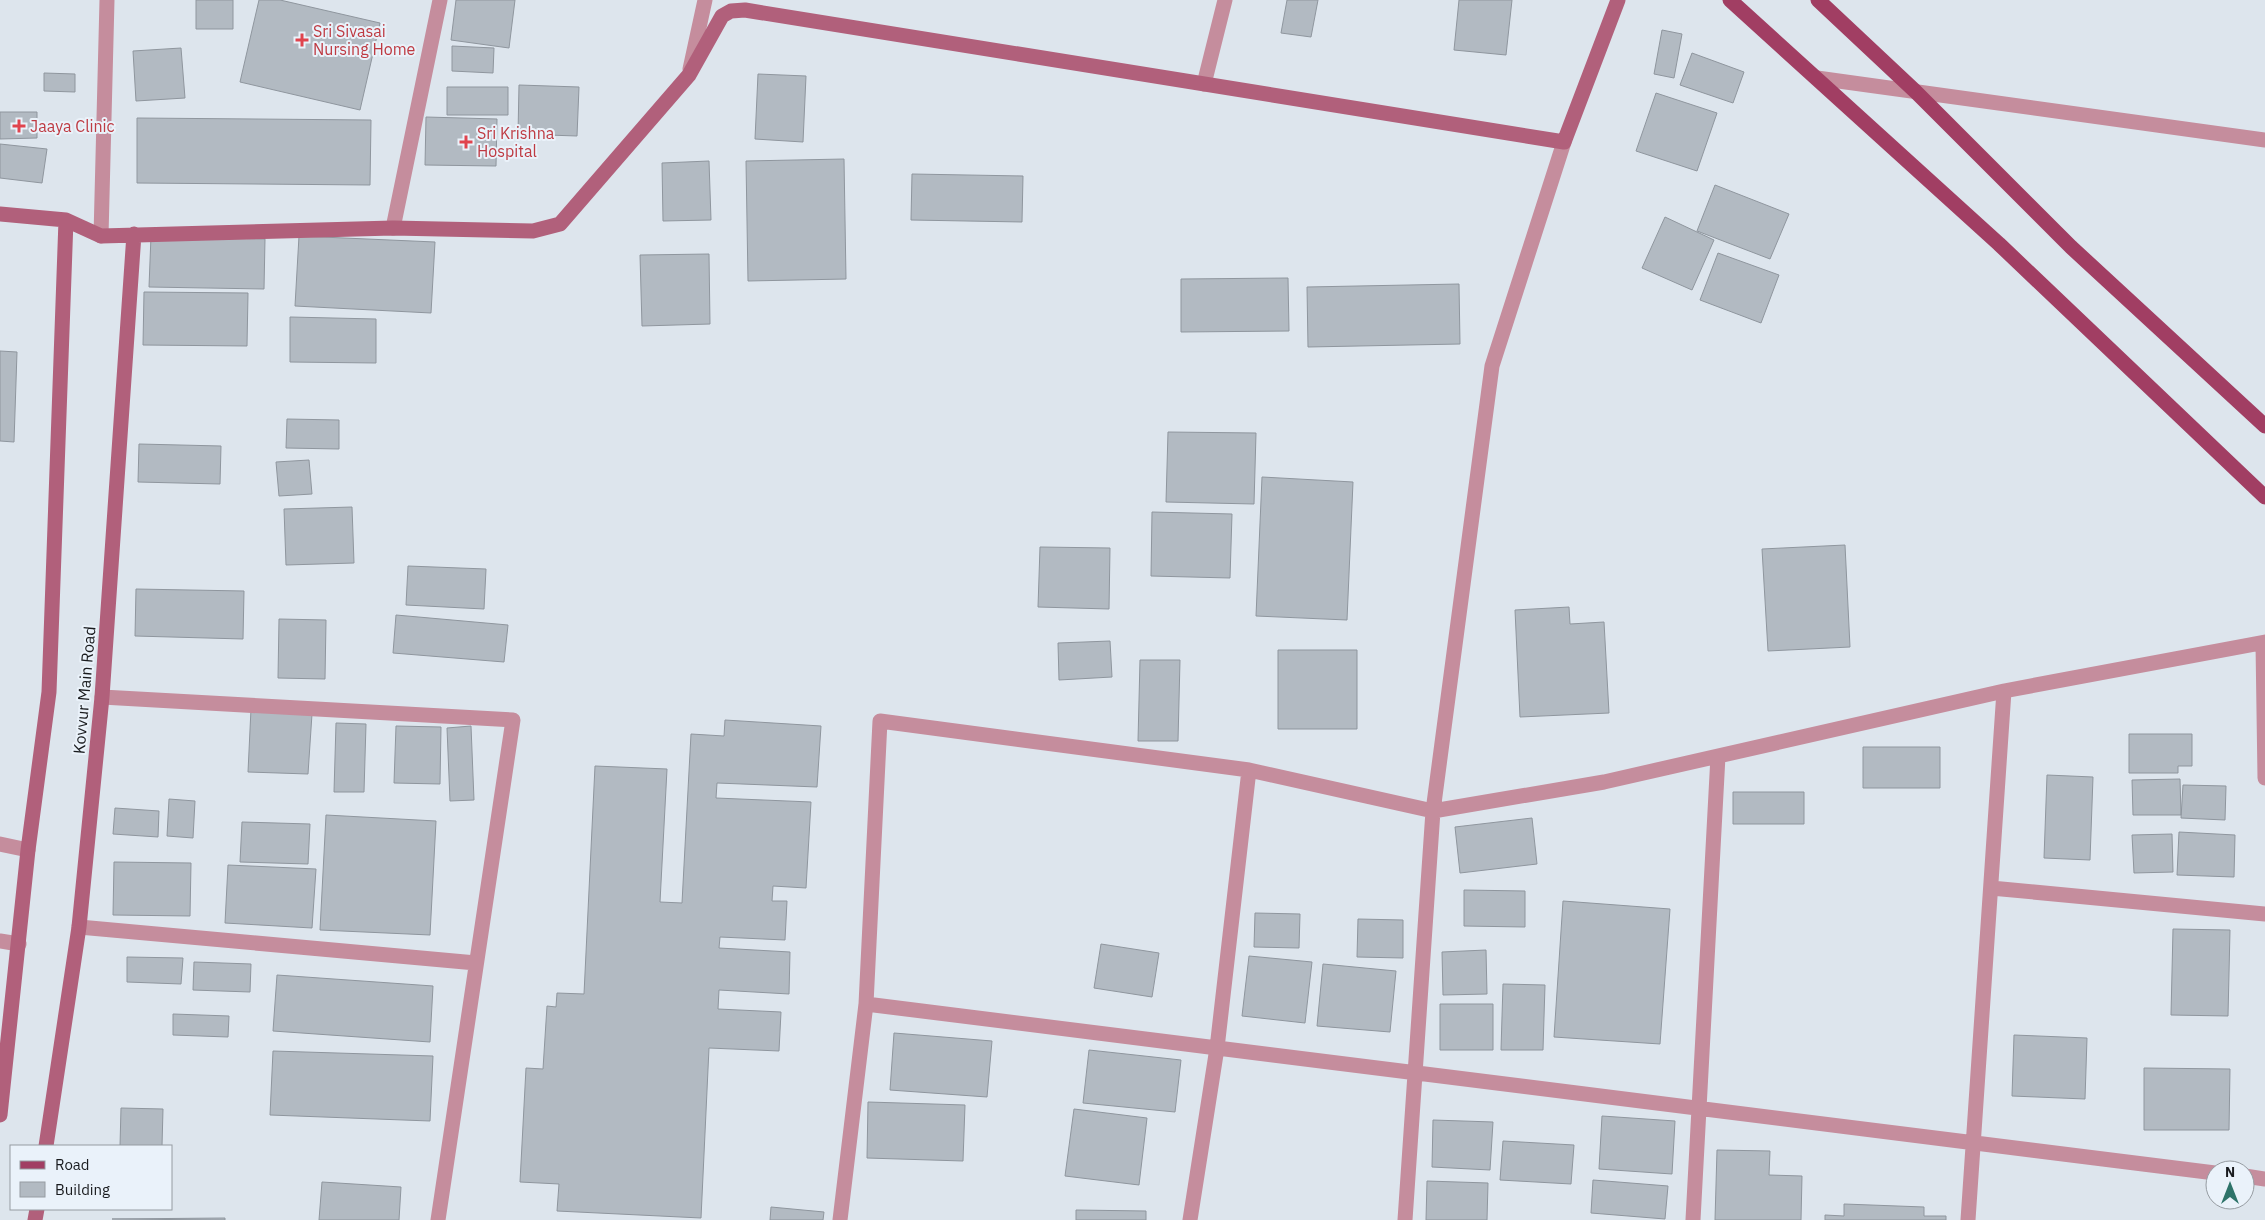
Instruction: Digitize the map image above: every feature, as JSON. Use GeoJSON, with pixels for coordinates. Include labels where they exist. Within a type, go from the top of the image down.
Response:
{"type":"FeatureCollection","features":[{"type":"Feature","properties":{"kind":"main road"},"geometry":{"type":"LineString","coordinates":[[0,214],[66,220],[101,236],[393,228],[533,231],[560,224],[689,75],[722,16],[731,11],[745,10],[1564,142],[1618,0]]}},
{"type":"Feature","properties":{"kind":"main road"},"geometry":{"type":"LineString","coordinates":[[1730,0],[2006,250],[2265,497]]}},
{"type":"Feature","properties":{"kind":"main road"},"geometry":{"type":"LineString","coordinates":[[1818,0],[1915,91],[2071,248],[2265,426]]}},
{"type":"Feature","properties":{"kind":"main road"},"geometry":{"type":"LineString","coordinates":[[0,1116],[28,850],[49,692],[66,220]]}},
{"type":"Feature","properties":{"kind":"main road","name":"Kovvur Main Road"},"geometry":{"type":"LineString","coordinates":[[46,1145],[79,927],[102,697],[134,234]]}},
{"type":"Feature","properties":{"kind":"street"},"geometry":{"type":"LineString","coordinates":[[101,236],[106,0]]}},
{"type":"Feature","properties":{"kind":"street"},"geometry":{"type":"LineString","coordinates":[[393,228],[440,0]]}},
{"type":"Feature","properties":{"kind":"street"},"geometry":{"type":"LineString","coordinates":[[689,75],[705,0]]}},
{"type":"Feature","properties":{"kind":"street"},"geometry":{"type":"LineString","coordinates":[[1204,84],[1225,0]]}},
{"type":"Feature","properties":{"kind":"street"},"geometry":{"type":"LineString","coordinates":[[1818,78],[2265,140]]}},
{"type":"Feature","properties":{"kind":"street"},"geometry":{"type":"LineString","coordinates":[[1405,1220],[1434,811],[1492,366],[1564,142]]}},
{"type":"Feature","properties":{"kind":"street"},"geometry":{"type":"LineString","coordinates":[[840,1220],[866,1004],[880,721],[1249,770],[1434,811],[1604,782],[2004,691],[2264,643],[2265,778]]}},
{"type":"Feature","properties":{"kind":"street"},"geometry":{"type":"LineString","coordinates":[[1968,1220],[2004,691]]}},
{"type":"Feature","properties":{"kind":"street"},"geometry":{"type":"LineString","coordinates":[[102,697],[513,720],[438,1220]]}},
{"type":"Feature","properties":{"kind":"street"},"geometry":{"type":"LineString","coordinates":[[1693,1220],[1718,756]]}},
{"type":"Feature","properties":{"kind":"street"},"geometry":{"type":"LineString","coordinates":[[1190,1220],[1217,1048],[1249,770]]}},
{"type":"Feature","properties":{"kind":"street"},"geometry":{"type":"LineString","coordinates":[[0,844],[28,850]]}},
{"type":"Feature","properties":{"kind":"street"},"geometry":{"type":"LineString","coordinates":[[1991,888],[2265,914]]}},
{"type":"Feature","properties":{"kind":"street"},"geometry":{"type":"LineString","coordinates":[[79,927],[476,963]]}},
{"type":"Feature","properties":{"kind":"street"},"geometry":{"type":"LineString","coordinates":[[0,941],[19,944]]}},
{"type":"Feature","properties":{"kind":"street"},"geometry":{"type":"LineString","coordinates":[[866,1004],[2205,1172]]}},
{"type":"Feature","properties":{"kind":"building"},"geometry":{"type":"Polygon","coordinates":[[[196,0],[233,0],[233,29],[196,29],[196,0]]]}},
{"type":"Feature","properties":{"kind":"building"},"geometry":{"type":"Polygon","coordinates":[[[259,0],[280,0],[380,23],[360,110],[240,82],[259,0]]]}},
{"type":"Feature","properties":{"kind":"building"},"geometry":{"type":"Polygon","coordinates":[[[456,0],[515,0],[509,48],[451,40],[456,0]]]}},
{"type":"Feature","properties":{"kind":"building"},"geometry":{"type":"Polygon","coordinates":[[[1287,0],[1318,0],[1311,37],[1281,33],[1287,0]]]}},
{"type":"Feature","properties":{"kind":"building"},"geometry":{"type":"Polygon","coordinates":[[[1459,0],[1512,0],[1506,55],[1454,50],[1459,0]]]}},
{"type":"Feature","properties":{"kind":"building"},"geometry":{"type":"Polygon","coordinates":[[[1662,30],[1682,34],[1674,78],[1654,74],[1662,30]]]}},
{"type":"Feature","properties":{"kind":"building"},"geometry":{"type":"Polygon","coordinates":[[[452,46],[494,48],[493,73],[452,71],[452,46]]]}},
{"type":"Feature","properties":{"kind":"building"},"geometry":{"type":"Polygon","coordinates":[[[181,48],[185,98],[136,101],[133,51],[181,48]]]}},
{"type":"Feature","properties":{"kind":"building"},"geometry":{"type":"Polygon","coordinates":[[[1692,53],[1744,72],[1733,103],[1680,85],[1692,53]]]}},
{"type":"Feature","properties":{"kind":"building"},"geometry":{"type":"Polygon","coordinates":[[[44,73],[75,74],[75,92],[44,91],[44,73]]]}},
{"type":"Feature","properties":{"kind":"building"},"geometry":{"type":"Polygon","coordinates":[[[758,74],[806,76],[803,142],[755,139],[758,74]]]}},
{"type":"Feature","properties":{"kind":"building"},"geometry":{"type":"Polygon","coordinates":[[[519,85],[579,87],[577,136],[518,134],[519,85]]]}},
{"type":"Feature","properties":{"kind":"building"},"geometry":{"type":"Polygon","coordinates":[[[447,87],[508,87],[508,115],[447,115],[447,87]]]}},
{"type":"Feature","properties":{"kind":"building"},"geometry":{"type":"Polygon","coordinates":[[[1656,93],[1717,113],[1697,171],[1636,151],[1656,93]]]}},
{"type":"Feature","properties":{"kind":"building"},"geometry":{"type":"Polygon","coordinates":[[[0,112],[37,112],[37,138],[0,139],[0,112]]]}},
{"type":"Feature","properties":{"kind":"building"},"geometry":{"type":"Polygon","coordinates":[[[426,117],[497,119],[496,166],[425,165],[426,117]]]}},
{"type":"Feature","properties":{"kind":"building"},"geometry":{"type":"Polygon","coordinates":[[[137,118],[371,120],[370,185],[137,183],[137,118]]]}},
{"type":"Feature","properties":{"kind":"building"},"geometry":{"type":"Polygon","coordinates":[[[0,144],[47,149],[42,183],[0,178],[0,144]]]}},
{"type":"Feature","properties":{"kind":"building"},"geometry":{"type":"Polygon","coordinates":[[[844,159],[846,279],[748,281],[746,161],[844,159]]]}},
{"type":"Feature","properties":{"kind":"building"},"geometry":{"type":"Polygon","coordinates":[[[709,161],[711,220],[663,221],[662,163],[709,161]]]}},
{"type":"Feature","properties":{"kind":"building"},"geometry":{"type":"Polygon","coordinates":[[[912,174],[1023,176],[1022,222],[911,220],[912,174]]]}},
{"type":"Feature","properties":{"kind":"building"},"geometry":{"type":"Polygon","coordinates":[[[1715,185],[1789,214],[1770,259],[1697,231],[1715,185]]]}},
{"type":"Feature","properties":{"kind":"building"},"geometry":{"type":"Polygon","coordinates":[[[1665,217],[1714,240],[1692,290],[1642,268],[1665,217]]]}},
{"type":"Feature","properties":{"kind":"building"},"geometry":{"type":"Polygon","coordinates":[[[151,236],[265,239],[264,289],[149,287],[151,236]]]}},
{"type":"Feature","properties":{"kind":"building"},"geometry":{"type":"Polygon","coordinates":[[[299,236],[435,242],[431,313],[295,306],[299,236]]]}},
{"type":"Feature","properties":{"kind":"building"},"geometry":{"type":"Polygon","coordinates":[[[1718,253],[1779,275],[1761,323],[1700,300],[1718,253]]]}},
{"type":"Feature","properties":{"kind":"building"},"geometry":{"type":"Polygon","coordinates":[[[709,254],[710,324],[642,326],[640,255],[709,254]]]}},
{"type":"Feature","properties":{"kind":"building"},"geometry":{"type":"Polygon","coordinates":[[[1288,278],[1289,331],[1181,332],[1181,279],[1288,278]]]}},
{"type":"Feature","properties":{"kind":"building"},"geometry":{"type":"Polygon","coordinates":[[[1459,284],[1460,344],[1308,347],[1307,287],[1459,284]]]}},
{"type":"Feature","properties":{"kind":"building"},"geometry":{"type":"Polygon","coordinates":[[[144,292],[248,293],[247,346],[143,345],[144,292]]]}},
{"type":"Feature","properties":{"kind":"building"},"geometry":{"type":"Polygon","coordinates":[[[290,317],[376,319],[376,363],[290,362],[290,317]]]}},
{"type":"Feature","properties":{"kind":"building"},"geometry":{"type":"Polygon","coordinates":[[[0,351],[17,352],[14,442],[0,441],[0,351]]]}},
{"type":"Feature","properties":{"kind":"building"},"geometry":{"type":"Polygon","coordinates":[[[287,419],[339,420],[339,449],[286,448],[287,419]]]}},
{"type":"Feature","properties":{"kind":"building"},"geometry":{"type":"Polygon","coordinates":[[[1168,432],[1256,433],[1254,504],[1166,502],[1168,432]]]}},
{"type":"Feature","properties":{"kind":"building"},"geometry":{"type":"Polygon","coordinates":[[[139,444],[221,446],[220,484],[138,482],[139,444]]]}},
{"type":"Feature","properties":{"kind":"building"},"geometry":{"type":"Polygon","coordinates":[[[309,460],[312,494],[279,496],[276,462],[309,460]]]}},
{"type":"Feature","properties":{"kind":"building"},"geometry":{"type":"Polygon","coordinates":[[[1262,477],[1353,482],[1347,620],[1256,616],[1262,477]]]}},
{"type":"Feature","properties":{"kind":"building"},"geometry":{"type":"Polygon","coordinates":[[[352,507],[354,563],[286,565],[284,509],[352,507]]]}},
{"type":"Feature","properties":{"kind":"building"},"geometry":{"type":"Polygon","coordinates":[[[1152,512],[1232,514],[1230,578],[1151,576],[1152,512]]]}},
{"type":"Feature","properties":{"kind":"building"},"geometry":{"type":"Polygon","coordinates":[[[1845,545],[1850,647],[1768,651],[1762,549],[1845,545]]]}},
{"type":"Feature","properties":{"kind":"building"},"geometry":{"type":"Polygon","coordinates":[[[1040,547],[1110,548],[1109,609],[1038,607],[1040,547]]]}},
{"type":"Feature","properties":{"kind":"building"},"geometry":{"type":"Polygon","coordinates":[[[408,566],[486,569],[484,609],[406,605],[408,566]]]}},
{"type":"Feature","properties":{"kind":"building"},"geometry":{"type":"Polygon","coordinates":[[[136,589],[244,591],[243,639],[135,636],[136,589]]]}},
{"type":"Feature","properties":{"kind":"building"},"geometry":{"type":"Polygon","coordinates":[[[1569,607],[1570,624],[1604,622],[1609,713],[1520,717],[1515,610],[1569,607]]]}},
{"type":"Feature","properties":{"kind":"building"},"geometry":{"type":"Polygon","coordinates":[[[396,615],[508,625],[504,662],[393,653],[396,615]]]}},
{"type":"Feature","properties":{"kind":"building"},"geometry":{"type":"Polygon","coordinates":[[[279,619],[326,620],[325,679],[278,678],[279,619]]]}},
{"type":"Feature","properties":{"kind":"building"},"geometry":{"type":"Polygon","coordinates":[[[1110,641],[1112,677],[1059,680],[1058,643],[1110,641]]]}},
{"type":"Feature","properties":{"kind":"building"},"geometry":{"type":"Polygon","coordinates":[[[1278,650],[1357,650],[1357,729],[1278,729],[1278,650]]]}},
{"type":"Feature","properties":{"kind":"building"},"geometry":{"type":"Polygon","coordinates":[[[1140,660],[1180,660],[1178,741],[1138,741],[1140,660]]]}},
{"type":"Feature","properties":{"kind":"building"},"geometry":{"type":"Polygon","coordinates":[[[251,709],[312,714],[308,774],[248,772],[251,709]]]}},
{"type":"Feature","properties":{"kind":"building"},"geometry":{"type":"Polygon","coordinates":[[[725,720],[821,726],[817,787],[717,783],[716,798],[811,802],[806,888],[773,886],[772,901],[787,901],[785,940],[720,937],[719,948],[790,952],[789,994],[719,990],[718,1009],[781,1012],[779,1051],[709,1048],[701,1218],[557,1211],[559,1184],[520,1182],[526,1068],[543,1069],[547,1006],[556,1007],[557,993],[584,994],[595,766],[667,769],[660,902],[682,903],[691,734],[724,736],[725,720]]]}},
{"type":"Feature","properties":{"kind":"building"},"geometry":{"type":"Polygon","coordinates":[[[336,723],[366,724],[364,792],[334,792],[336,723]]]}},
{"type":"Feature","properties":{"kind":"building"},"geometry":{"type":"Polygon","coordinates":[[[396,726],[441,727],[440,784],[394,783],[396,726]]]}},
{"type":"Feature","properties":{"kind":"building"},"geometry":{"type":"Polygon","coordinates":[[[471,726],[474,800],[450,801],[447,728],[471,726]]]}},
{"type":"Feature","properties":{"kind":"building"},"geometry":{"type":"Polygon","coordinates":[[[2129,734],[2192,734],[2192,766],[2178,766],[2178,773],[2129,773],[2129,734]]]}},
{"type":"Feature","properties":{"kind":"building"},"geometry":{"type":"Polygon","coordinates":[[[1863,747],[1940,747],[1940,788],[1863,788],[1863,747]]]}},
{"type":"Feature","properties":{"kind":"building"},"geometry":{"type":"Polygon","coordinates":[[[2047,775],[2093,777],[2090,860],[2044,858],[2047,775]]]}},
{"type":"Feature","properties":{"kind":"building"},"geometry":{"type":"Polygon","coordinates":[[[2180,779],[2181,815],[2133,815],[2132,780],[2180,779]]]}},
{"type":"Feature","properties":{"kind":"building"},"geometry":{"type":"Polygon","coordinates":[[[2183,785],[2226,786],[2225,820],[2181,818],[2183,785]]]}},
{"type":"Feature","properties":{"kind":"building"},"geometry":{"type":"Polygon","coordinates":[[[1733,792],[1804,792],[1804,824],[1733,824],[1733,792]]]}},
{"type":"Feature","properties":{"kind":"building"},"geometry":{"type":"Polygon","coordinates":[[[169,799],[195,801],[193,838],[167,836],[169,799]]]}},
{"type":"Feature","properties":{"kind":"building"},"geometry":{"type":"Polygon","coordinates":[[[115,808],[159,811],[158,837],[113,834],[115,808]]]}},
{"type":"Feature","properties":{"kind":"building"},"geometry":{"type":"Polygon","coordinates":[[[326,815],[436,821],[430,935],[320,930],[326,815]]]}},
{"type":"Feature","properties":{"kind":"building"},"geometry":{"type":"Polygon","coordinates":[[[1532,818],[1537,864],[1460,873],[1455,827],[1532,818]]]}},
{"type":"Feature","properties":{"kind":"building"},"geometry":{"type":"Polygon","coordinates":[[[242,822],[310,824],[308,864],[240,862],[242,822]]]}},
{"type":"Feature","properties":{"kind":"building"},"geometry":{"type":"Polygon","coordinates":[[[2179,832],[2235,835],[2234,877],[2177,875],[2179,832]]]}},
{"type":"Feature","properties":{"kind":"building"},"geometry":{"type":"Polygon","coordinates":[[[2172,834],[2173,872],[2134,873],[2132,835],[2172,834]]]}},
{"type":"Feature","properties":{"kind":"building"},"geometry":{"type":"Polygon","coordinates":[[[114,862],[191,863],[190,916],[113,915],[114,862]]]}},
{"type":"Feature","properties":{"kind":"building"},"geometry":{"type":"Polygon","coordinates":[[[228,865],[316,869],[312,928],[225,923],[228,865]]]}},
{"type":"Feature","properties":{"kind":"building"},"geometry":{"type":"Polygon","coordinates":[[[1464,890],[1525,891],[1525,927],[1464,926],[1464,890]]]}},
{"type":"Feature","properties":{"kind":"building"},"geometry":{"type":"Polygon","coordinates":[[[1563,901],[1670,909],[1660,1044],[1554,1037],[1563,901]]]}},
{"type":"Feature","properties":{"kind":"building"},"geometry":{"type":"Polygon","coordinates":[[[1255,913],[1300,914],[1299,948],[1254,947],[1255,913]]]}},
{"type":"Feature","properties":{"kind":"building"},"geometry":{"type":"Polygon","coordinates":[[[1358,919],[1403,920],[1403,958],[1357,957],[1358,919]]]}},
{"type":"Feature","properties":{"kind":"building"},"geometry":{"type":"Polygon","coordinates":[[[2173,929],[2230,930],[2228,1016],[2171,1015],[2173,929]]]}},
{"type":"Feature","properties":{"kind":"building"},"geometry":{"type":"Polygon","coordinates":[[[1101,944],[1159,953],[1152,997],[1094,988],[1101,944]]]}},
{"type":"Feature","properties":{"kind":"building"},"geometry":{"type":"Polygon","coordinates":[[[1486,950],[1487,994],[1443,995],[1442,952],[1486,950]]]}},
{"type":"Feature","properties":{"kind":"building"},"geometry":{"type":"Polygon","coordinates":[[[1249,956],[1312,962],[1305,1023],[1242,1016],[1249,956]]]}},
{"type":"Feature","properties":{"kind":"building"},"geometry":{"type":"Polygon","coordinates":[[[127,957],[183,958],[181,984],[127,982],[127,957]]]}},
{"type":"Feature","properties":{"kind":"building"},"geometry":{"type":"Polygon","coordinates":[[[194,962],[251,964],[250,992],[193,990],[194,962]]]}},
{"type":"Feature","properties":{"kind":"building"},"geometry":{"type":"Polygon","coordinates":[[[1323,964],[1396,971],[1390,1032],[1317,1026],[1323,964]]]}},
{"type":"Feature","properties":{"kind":"building"},"geometry":{"type":"Polygon","coordinates":[[[277,975],[433,986],[430,1042],[273,1031],[277,975]]]}},
{"type":"Feature","properties":{"kind":"building"},"geometry":{"type":"Polygon","coordinates":[[[1503,984],[1545,985],[1543,1050],[1501,1050],[1503,984]]]}},
{"type":"Feature","properties":{"kind":"building"},"geometry":{"type":"Polygon","coordinates":[[[1440,1004],[1493,1004],[1493,1050],[1440,1050],[1440,1004]]]}},
{"type":"Feature","properties":{"kind":"building"},"geometry":{"type":"Polygon","coordinates":[[[173,1014],[229,1016],[228,1037],[173,1035],[173,1014]]]}},
{"type":"Feature","properties":{"kind":"building"},"geometry":{"type":"Polygon","coordinates":[[[894,1033],[992,1041],[987,1097],[890,1090],[894,1033]]]}},
{"type":"Feature","properties":{"kind":"building"},"geometry":{"type":"Polygon","coordinates":[[[2014,1035],[2087,1038],[2085,1099],[2012,1096],[2014,1035]]]}},
{"type":"Feature","properties":{"kind":"building"},"geometry":{"type":"Polygon","coordinates":[[[1089,1050],[1181,1060],[1175,1112],[1083,1103],[1089,1050]]]}},
{"type":"Feature","properties":{"kind":"building"},"geometry":{"type":"Polygon","coordinates":[[[273,1051],[433,1056],[430,1121],[270,1115],[273,1051]]]}},
{"type":"Feature","properties":{"kind":"building"},"geometry":{"type":"Polygon","coordinates":[[[2144,1068],[2230,1069],[2229,1130],[2144,1130],[2144,1068]]]}},
{"type":"Feature","properties":{"kind":"building"},"geometry":{"type":"Polygon","coordinates":[[[868,1102],[965,1105],[963,1161],[867,1158],[868,1102]]]}},
{"type":"Feature","properties":{"kind":"building"},"geometry":{"type":"Polygon","coordinates":[[[121,1108],[163,1109],[162,1145],[120,1145],[121,1108]]]}},
{"type":"Feature","properties":{"kind":"building"},"geometry":{"type":"Polygon","coordinates":[[[1074,1109],[1147,1118],[1139,1185],[1065,1176],[1074,1109]]]}},
{"type":"Feature","properties":{"kind":"building"},"geometry":{"type":"Polygon","coordinates":[[[1602,1116],[1675,1121],[1672,1174],[1599,1169],[1602,1116]]]}},
{"type":"Feature","properties":{"kind":"building"},"geometry":{"type":"Polygon","coordinates":[[[1433,1120],[1493,1122],[1490,1170],[1432,1167],[1433,1120]]]}},
{"type":"Feature","properties":{"kind":"building"},"geometry":{"type":"Polygon","coordinates":[[[1503,1141],[1574,1145],[1571,1184],[1500,1180],[1503,1141]]]}},
{"type":"Feature","properties":{"kind":"building"},"geometry":{"type":"Polygon","coordinates":[[[1717,1150],[1770,1151],[1769,1175],[1802,1176],[1801,1220],[1715,1220],[1717,1150]]]}},
{"type":"Feature","properties":{"kind":"building"},"geometry":{"type":"Polygon","coordinates":[[[1593,1180],[1668,1186],[1665,1219],[1591,1213],[1593,1180]]]}},
{"type":"Feature","properties":{"kind":"building"},"geometry":{"type":"Polygon","coordinates":[[[1427,1181],[1488,1183],[1487,1220],[1426,1220],[1427,1181]]]}},
{"type":"Feature","properties":{"kind":"building"},"geometry":{"type":"Polygon","coordinates":[[[322,1182],[401,1187],[399,1220],[319,1220],[322,1182]]]}},
{"type":"Feature","properties":{"kind":"building"},"geometry":{"type":"Polygon","coordinates":[[[1844,1204],[1924,1207],[1924,1216],[1946,1216],[1946,1220],[1825,1220],[1825,1215],[1844,1216],[1844,1204]]]}},
{"type":"Feature","properties":{"kind":"building"},"geometry":{"type":"Polygon","coordinates":[[[771,1207],[824,1212],[823,1220],[770,1220],[771,1207]]]}},
{"type":"Feature","properties":{"kind":"building"},"geometry":{"type":"Polygon","coordinates":[[[1076,1210],[1146,1211],[1146,1220],[1076,1220],[1076,1210]]]}},
{"type":"Feature","properties":{"kind":"building"},"geometry":{"type":"Polygon","coordinates":[[[225,1218],[225,1220],[112,1219],[225,1218]]]}},
{"type":"Feature","properties":{"kind":"place","name":"Sri Sivasai Nursing Home"},"geometry":{"type":"Point","coordinates":[302,40]}},
{"type":"Feature","properties":{"kind":"place","name":"Jaaya Clinic"},"geometry":{"type":"Point","coordinates":[19,126]}},
{"type":"Feature","properties":{"kind":"place","name":"Sri Krishna Hospital"},"geometry":{"type":"Point","coordinates":[466,142]}}]}
